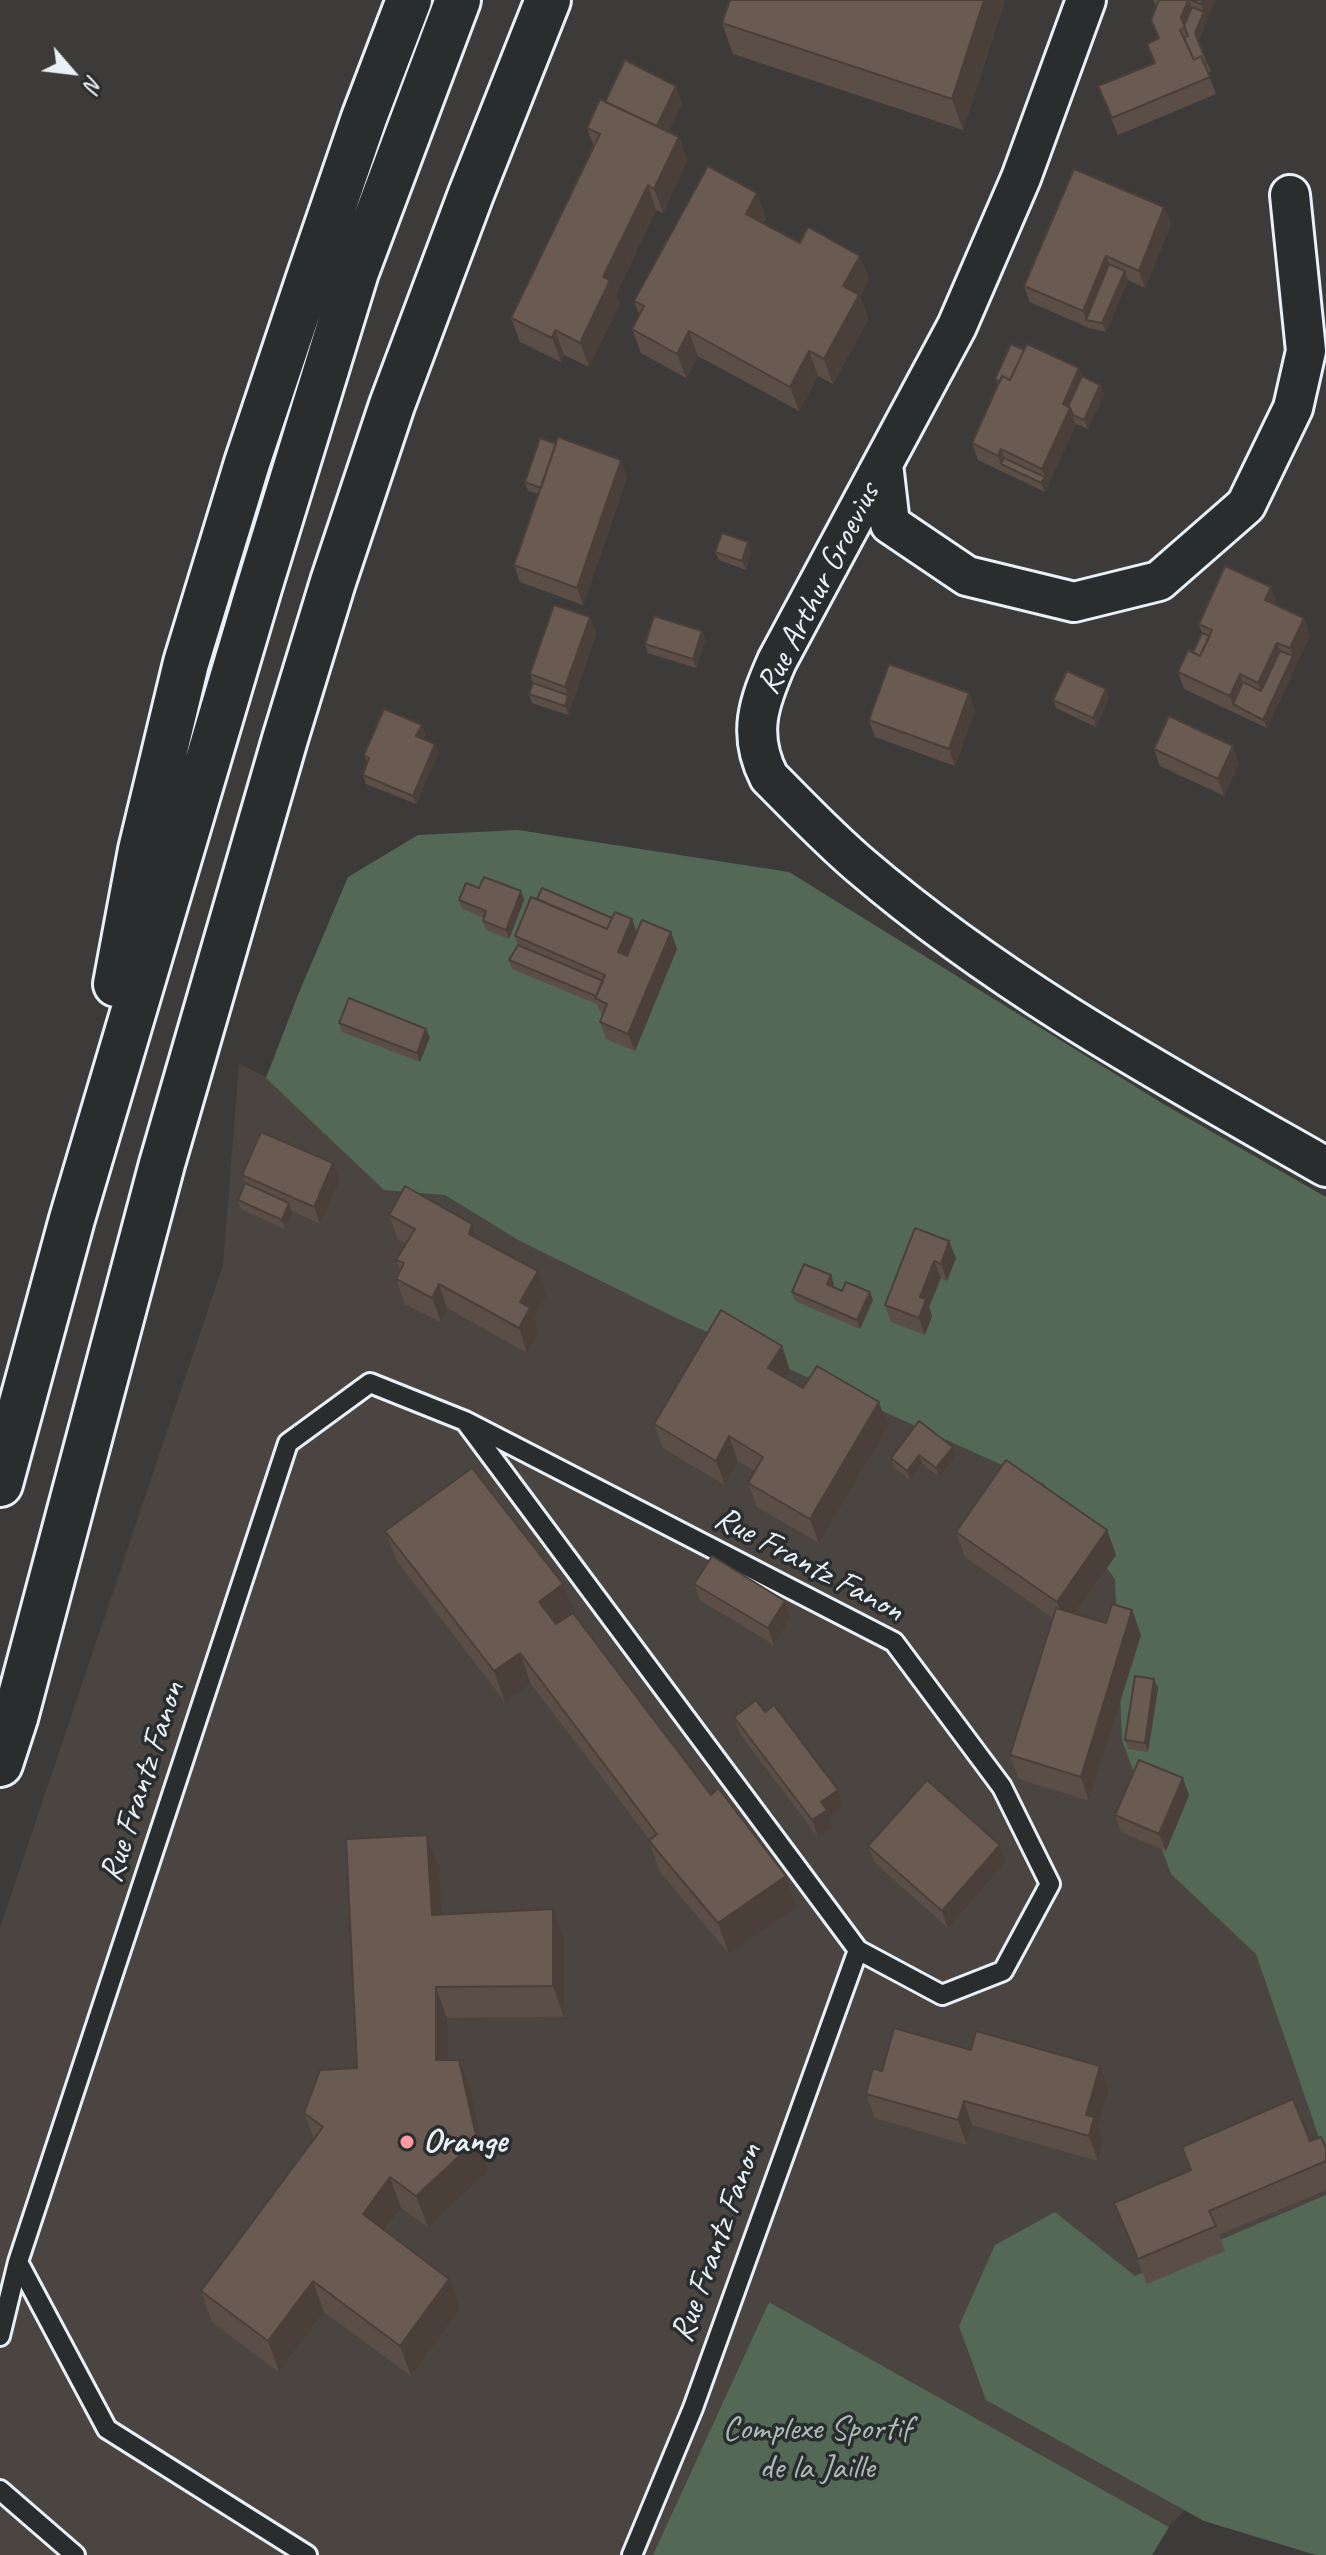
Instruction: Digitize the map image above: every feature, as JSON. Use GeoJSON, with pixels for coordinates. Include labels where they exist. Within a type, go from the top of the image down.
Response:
{"type":"FeatureCollection","features":[{"type":"Feature","properties":{"kind":"highway"},"geometry":{"type":"LineString","coordinates":[[72,1219],[141,850],[186,663],[247,463],[313,266],[409,0]]}},
{"type":"Feature","properties":{"kind":"highway"},"geometry":{"type":"LineString","coordinates":[[0,1484],[72,1219],[356,272],[458,0]]}},
{"type":"Feature","properties":{"kind":"highway"},"geometry":{"type":"LineString","coordinates":[[0,1764],[15,1718],[162,1164],[315,639],[392,405],[548,0]]}},
{"type":"Feature","properties":{"kind":"highway"},"geometry":{"type":"LineString","coordinates":[[517,82],[557,0]]}},
{"type":"Feature","properties":{"kind":"street","name":"Rue Arthur Groevius"},"geometry":{"type":"LineString","coordinates":[[1086,0],[1026,165],[957,326],[777,661],[764,691],[756,730],[760,760],[769,777],[860,865],[933,923],[1124,1053],[1326,1167]]}},
{"type":"Feature","properties":{"kind":"street"},"geometry":{"type":"LineString","coordinates":[[883,464],[890,524],[967,576],[1074,602],[1159,581],[1246,505],[1293,408],[1306,351],[1290,195]]}},
{"type":"Feature","properties":{"kind":"lane","name":"Rue Frantz Fanon"},"geometry":{"type":"LineString","coordinates":[[0,2336],[18,2262],[288,1443],[370,1383],[465,1421],[894,1642],[1002,1787],[1050,1884],[1003,1971],[942,1995],[858,1950],[465,1421]]}},
{"type":"Feature","properties":{"kind":"lane","name":"Rue Frantz Fanon"},"geometry":{"type":"LineString","coordinates":[[632,2555],[693,2408],[858,1950]]}},
{"type":"Feature","properties":{"kind":"lane"},"geometry":{"type":"LineString","coordinates":[[18,2262],[107,2429],[307,2555]]}},
{"type":"Feature","properties":{"kind":"lane"},"geometry":{"type":"LineString","coordinates":[[0,2490],[75,2555]]}},
{"type":"Feature","properties":{"kind":"shaded area"},"geometry":{"type":"Polygon","coordinates":[[[239,1064],[1221,1536],[1326,1838],[1326,2357],[1169,2527],[769,2302],[653,2555],[0,2555],[0,1928],[223,1265],[239,1064]]]}},
{"type":"Feature","properties":{"kind":"green space"},"geometry":{"type":"Polygon","coordinates":[[[518,830],[789,872],[1165,1105],[1326,1197],[1326,2158],[1256,1954],[1171,1874],[1122,1740],[1115,1579],[1044,1484],[672,1316],[520,1241],[445,1195],[384,1190],[266,1078],[348,877],[418,835],[518,830]]]}},
{"type":"Feature","properties":{"kind":"green space"},"geometry":{"type":"Polygon","coordinates":[[[1326,2195],[1326,2555],[1316,2555],[1204,2521],[986,2400],[959,2326],[995,2245],[1055,2212],[1135,2276],[1326,2195]]]}},
{"type":"Feature","properties":{"kind":"green space","name":"Complexe Sportif de la Jaille"},"geometry":{"type":"Polygon","coordinates":[[[769,2302],[1169,2527],[1152,2555],[653,2555],[769,2302]]]}},
{"type":"Feature","properties":{"kind":"building"},"geometry":{"type":"Polygon","coordinates":[[[730,0],[984,0],[952,99],[722,23],[730,0]]]}},
{"type":"Feature","properties":{"kind":"building"},"geometry":{"type":"Polygon","coordinates":[[[1159,0],[1188,0],[1181,18],[1185,27],[1180,30],[1194,60],[1201,56],[1210,77],[1112,118],[1098,86],[1155,63],[1147,44],[1159,38],[1151,20],[1159,0]]]}},
{"type":"Feature","properties":{"kind":"building"},"geometry":{"type":"Polygon","coordinates":[[[1192,7],[1204,12],[1195,33],[1207,63],[1204,64],[1201,56],[1194,60],[1184,38],[1188,36],[1184,26],[1192,7]]]}},
{"type":"Feature","properties":{"kind":"building"},"geometry":{"type":"Polygon","coordinates":[[[625,60],[676,86],[657,126],[605,102],[625,60]]]}},
{"type":"Feature","properties":{"kind":"building"},"geometry":{"type":"Polygon","coordinates":[[[600,99],[679,137],[654,189],[648,185],[603,277],[610,280],[580,343],[555,330],[552,338],[511,318],[600,134],[587,128],[600,99]]]}},
{"type":"Feature","properties":{"kind":"building"},"geometry":{"type":"Polygon","coordinates":[[[708,166],[757,193],[746,214],[800,243],[808,227],[860,256],[843,286],[859,295],[824,359],[809,351],[790,387],[689,331],[677,354],[632,329],[644,306],[634,301],[708,166]]]}},
{"type":"Feature","properties":{"kind":"building"},"geometry":{"type":"Polygon","coordinates":[[[1074,169],[1164,207],[1139,271],[1106,256],[1083,311],[1024,286],[1074,169]]]}},
{"type":"Feature","properties":{"kind":"building"},"geometry":{"type":"Polygon","coordinates":[[[1109,264],[1125,271],[1102,323],[1086,320],[1109,264]]]}},
{"type":"Feature","properties":{"kind":"building"},"geometry":{"type":"Polygon","coordinates":[[[1011,344],[1024,350],[1010,380],[1002,376],[1000,382],[995,379],[1011,344]]]}},
{"type":"Feature","properties":{"kind":"building"},"geometry":{"type":"Polygon","coordinates":[[[1027,344],[1079,368],[1063,404],[1070,408],[1042,469],[1001,449],[998,456],[972,443],[1002,376],[1010,380],[1027,344]]]}},
{"type":"Feature","properties":{"kind":"building"},"geometry":{"type":"Polygon","coordinates":[[[1082,376],[1100,385],[1084,420],[1073,415],[1068,407],[1082,376]]]}},
{"type":"Feature","properties":{"kind":"building"},"geometry":{"type":"Polygon","coordinates":[[[558,437],[621,460],[577,588],[514,565],[558,437]]]}},
{"type":"Feature","properties":{"kind":"building"},"geometry":{"type":"Polygon","coordinates":[[[540,438],[556,444],[541,488],[525,482],[540,438]]]}},
{"type":"Feature","properties":{"kind":"building"},"geometry":{"type":"Polygon","coordinates":[[[1004,458],[1045,477],[1041,483],[1001,464],[1004,458]]]}},
{"type":"Feature","properties":{"kind":"building"},"geometry":{"type":"Polygon","coordinates":[[[722,533],[748,542],[742,561],[715,552],[722,533]]]}},
{"type":"Feature","properties":{"kind":"building"},"geometry":{"type":"Polygon","coordinates":[[[1225,566],[1271,587],[1265,600],[1304,618],[1290,648],[1277,643],[1258,683],[1240,674],[1230,696],[1178,672],[1188,650],[1200,656],[1212,630],[1199,624],[1225,566]]]}},
{"type":"Feature","properties":{"kind":"building"},"geometry":{"type":"Polygon","coordinates":[[[554,605],[590,617],[565,687],[530,674],[554,605]]]}},
{"type":"Feature","properties":{"kind":"building"},"geometry":{"type":"Polygon","coordinates":[[[654,616],[702,631],[693,659],[645,644],[654,616]]]}},
{"type":"Feature","properties":{"kind":"building"},"geometry":{"type":"Polygon","coordinates":[[[1202,633],[1210,636],[1200,656],[1193,652],[1202,633]]]}},
{"type":"Feature","properties":{"kind":"building"},"geometry":{"type":"Polygon","coordinates":[[[1280,651],[1293,656],[1263,720],[1233,704],[1243,682],[1261,691],[1280,651]]]}},
{"type":"Feature","properties":{"kind":"building"},"geometry":{"type":"Polygon","coordinates":[[[889,664],[969,693],[949,749],[869,720],[889,664]]]}},
{"type":"Feature","properties":{"kind":"building"},"geometry":{"type":"Polygon","coordinates":[[[1067,671],[1106,689],[1093,718],[1053,700],[1067,671]]]}},
{"type":"Feature","properties":{"kind":"building"},"geometry":{"type":"Polygon","coordinates":[[[533,683],[568,695],[565,706],[529,694],[533,683]]]}},
{"type":"Feature","properties":{"kind":"building"},"geometry":{"type":"Polygon","coordinates":[[[384,709],[422,725],[416,736],[435,744],[413,796],[363,775],[369,758],[364,755],[384,709]]]}},
{"type":"Feature","properties":{"kind":"building"},"geometry":{"type":"Polygon","coordinates":[[[1169,716],[1233,746],[1218,779],[1154,749],[1169,716]]]}},
{"type":"Feature","properties":{"kind":"building"},"geometry":{"type":"Polygon","coordinates":[[[484,877],[521,891],[506,930],[483,921],[486,911],[459,900],[466,883],[479,888],[484,877]]]}},
{"type":"Feature","properties":{"kind":"building"},"geometry":{"type":"Polygon","coordinates":[[[542,888],[612,918],[607,929],[537,899],[542,888]]]}},
{"type":"Feature","properties":{"kind":"building"},"geometry":{"type":"Polygon","coordinates":[[[531,897],[607,929],[615,912],[632,919],[618,952],[627,956],[642,920],[671,932],[628,1034],[600,1022],[607,1004],[595,998],[605,975],[515,936],[531,897]]]}},
{"type":"Feature","properties":{"kind":"building"},"geometry":{"type":"Polygon","coordinates":[[[518,945],[603,981],[596,996],[509,960],[518,945]]]}},
{"type":"Feature","properties":{"kind":"building"},"geometry":{"type":"Polygon","coordinates":[[[349,998],[426,1029],[417,1053],[339,1023],[349,998]]]}},
{"type":"Feature","properties":{"kind":"building"},"geometry":{"type":"Polygon","coordinates":[[[261,1132],[333,1163],[314,1207],[242,1175],[261,1132]]]}},
{"type":"Feature","properties":{"kind":"building"},"geometry":{"type":"Polygon","coordinates":[[[245,1183],[289,1203],[282,1220],[238,1200],[245,1183]]]}},
{"type":"Feature","properties":{"kind":"building"},"geometry":{"type":"Polygon","coordinates":[[[405,1186],[472,1224],[469,1234],[538,1271],[520,1302],[530,1308],[519,1328],[439,1284],[432,1298],[396,1279],[404,1263],[396,1260],[415,1229],[389,1215],[405,1186]]]}},
{"type":"Feature","properties":{"kind":"building"},"geometry":{"type":"Polygon","coordinates":[[[915,1228],[949,1241],[941,1264],[934,1261],[920,1297],[926,1299],[919,1318],[885,1305],[915,1228]]]}},
{"type":"Feature","properties":{"kind":"building"},"geometry":{"type":"Polygon","coordinates":[[[804,1264],[831,1275],[827,1284],[842,1291],[846,1282],[870,1292],[857,1320],[792,1292],[804,1264]]]}},
{"type":"Feature","properties":{"kind":"building"},"geometry":{"type":"Polygon","coordinates":[[[721,1310],[782,1346],[768,1368],[803,1388],[817,1366],[879,1402],[810,1519],[748,1483],[763,1457],[729,1436],[716,1461],[654,1424],[721,1310]]]}},
{"type":"Feature","properties":{"kind":"building"},"geometry":{"type":"Polygon","coordinates":[[[919,1421],[953,1447],[936,1468],[919,1455],[907,1471],[891,1458],[919,1421]]]}},
{"type":"Feature","properties":{"kind":"building"},"geometry":{"type":"Polygon","coordinates":[[[1006,1460],[1107,1530],[1057,1602],[956,1532],[1006,1460]]]}},
{"type":"Feature","properties":{"kind":"building"},"geometry":{"type":"Polygon","coordinates":[[[472,1468],[563,1584],[539,1602],[556,1624],[573,1613],[711,1795],[718,1788],[786,1876],[718,1923],[649,1841],[657,1834],[520,1653],[494,1671],[385,1531],[472,1468]]]}},
{"type":"Feature","properties":{"kind":"building"},"geometry":{"type":"Polygon","coordinates":[[[712,1556],[785,1601],[768,1628],[694,1584],[712,1556]]]}},
{"type":"Feature","properties":{"kind":"building"},"geometry":{"type":"Polygon","coordinates":[[[1112,1604],[1132,1610],[1081,1777],[1010,1755],[1056,1608],[1106,1623],[1112,1604]]]}},
{"type":"Feature","properties":{"kind":"building"},"geometry":{"type":"Polygon","coordinates":[[[1135,1676],[1154,1679],[1145,1743],[1125,1740],[1135,1676]]]}},
{"type":"Feature","properties":{"kind":"building"},"geometry":{"type":"Polygon","coordinates":[[[756,1700],[765,1712],[774,1705],[838,1790],[821,1802],[827,1810],[812,1820],[734,1717],[756,1700]]]}},
{"type":"Feature","properties":{"kind":"building"},"geometry":{"type":"Polygon","coordinates":[[[1139,1760],[1183,1778],[1159,1834],[1115,1815],[1139,1760]]]}},
{"type":"Feature","properties":{"kind":"building"},"geometry":{"type":"Polygon","coordinates":[[[927,1780],[1000,1845],[942,1911],[868,1846],[927,1780]]]}},
{"type":"Feature","properties":{"kind":"building"},"geometry":{"type":"Polygon","coordinates":[[[427,1835],[432,1915],[553,1909],[553,1986],[436,1987],[436,2060],[459,2060],[477,2140],[416,2196],[390,2177],[363,2214],[449,2279],[400,2346],[313,2281],[268,2341],[201,2291],[323,2127],[304,2113],[320,2070],[357,2068],[346,1839],[427,1835]]]}},
{"type":"Feature","properties":{"kind":"building"},"geometry":{"type":"Polygon","coordinates":[[[894,2028],[971,2050],[976,2031],[1100,2066],[1086,2115],[1094,2117],[1089,2136],[964,2101],[958,2120],[866,2094],[873,2068],[882,2071],[894,2028]]]}},
{"type":"Feature","properties":{"kind":"building"},"geometry":{"type":"Polygon","coordinates":[[[1293,2099],[1310,2141],[1321,2137],[1326,2148],[1326,2161],[1209,2211],[1216,2226],[1138,2259],[1114,2203],[1191,2170],[1182,2147],[1293,2099]]]}},
{"type":"Feature","properties":{"kind":"place","name":"Orange"},"geometry":{"type":"Point","coordinates":[407,2142]}}]}
